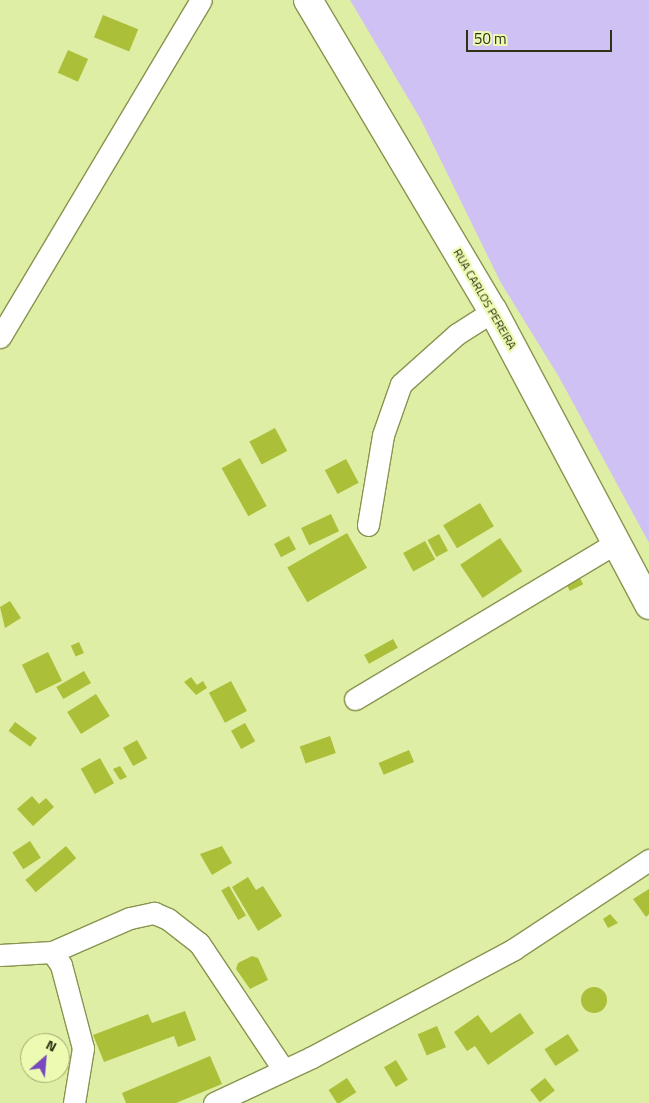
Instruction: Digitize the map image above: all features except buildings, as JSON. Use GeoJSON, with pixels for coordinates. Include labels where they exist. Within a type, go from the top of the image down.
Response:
{"type":"FeatureCollection","features":[{"type":"Feature","properties":{"kind":"main road","name":"RUA CARLOS PEREIRA"},"geometry":{"type":"LineString","coordinates":[[308,0],[493,311],[649,605]]}},
{"type":"Feature","properties":{"kind":"street"},"geometry":{"type":"LineString","coordinates":[[0,337],[201,0]]}},
{"type":"Feature","properties":{"kind":"street"},"geometry":{"type":"LineString","coordinates":[[368,525],[384,435],[401,384],[457,334],[493,311]]}},
{"type":"Feature","properties":{"kind":"street"},"geometry":{"type":"LineString","coordinates":[[355,699],[616,543]]}},
{"type":"Feature","properties":{"kind":"street"},"geometry":{"type":"LineString","coordinates":[[214,1103],[514,949],[649,860]]}},
{"type":"Feature","properties":{"kind":"street"},"geometry":{"type":"LineString","coordinates":[[0,955],[52,952],[130,918],[154,913],[168,919],[199,943],[283,1069]]}},
{"type":"Feature","properties":{"kind":"street"},"geometry":{"type":"LineString","coordinates":[[52,952],[61,965],[83,1048],[74,1103]]}},
{"type":"Feature","properties":{"kind":"shaded area"},"geometry":{"type":"Polygon","coordinates":[[[350,0],[649,0],[649,543],[559,377],[501,283],[421,120],[350,0]]]}}]}
